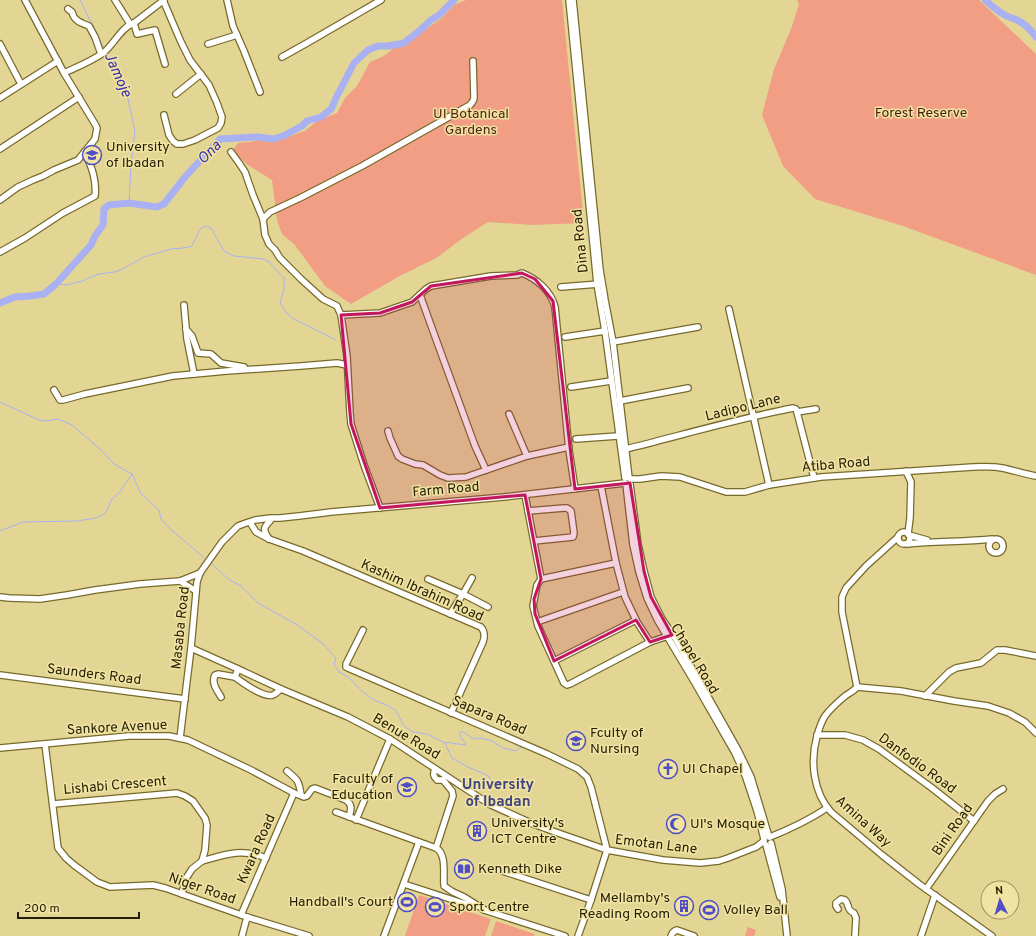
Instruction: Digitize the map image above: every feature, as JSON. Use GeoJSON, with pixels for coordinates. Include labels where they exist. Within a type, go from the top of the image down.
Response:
{"type":"FeatureCollection","features":[{"type":"Feature","properties":{"kind":"street"},"geometry":{"type":"LineString","coordinates":[[0,200],[18,187],[78,160],[95,139],[97,128],[64,74],[25,0]]}},
{"type":"Feature","properties":{"kind":"street"},"geometry":{"type":"LineString","coordinates":[[115,0],[132,23],[137,34],[155,30],[165,64]]}},
{"type":"Feature","properties":{"kind":"street"},"geometry":{"type":"LineString","coordinates":[[64,74],[104,52],[132,23],[163,0],[190,60],[209,85],[222,117],[218,128],[189,143],[177,144],[169,135],[164,115]]}},
{"type":"Feature","properties":{"kind":"street"},"geometry":{"type":"LineString","coordinates":[[227,0],[233,26],[260,92]]}},
{"type":"Feature","properties":{"kind":"street"},"geometry":{"type":"LineString","coordinates":[[282,57],[381,0]]}},
{"type":"Feature","properties":{"kind":"street","name":"Dina Road"},"geometry":{"type":"LineString","coordinates":[[569,0],[605,332],[618,436],[627,481]]}},
{"type":"Feature","properties":{"kind":"street","name":"Dina Road"},"geometry":{"type":"LineString","coordinates":[[573,0],[600,284],[613,342],[626,449],[627,481]]}},
{"type":"Feature","properties":{"kind":"street"},"geometry":{"type":"LineString","coordinates":[[68,9],[72,12],[75,20],[89,26],[101,54]]}},
{"type":"Feature","properties":{"kind":"street"},"geometry":{"type":"LineString","coordinates":[[208,44],[237,36]]}},
{"type":"Feature","properties":{"kind":"street"},"geometry":{"type":"LineString","coordinates":[[0,44],[21,84]]}},
{"type":"Feature","properties":{"kind":"street"},"geometry":{"type":"LineString","coordinates":[[0,98],[58,61]]}},
{"type":"Feature","properties":{"kind":"street"},"geometry":{"type":"LineString","coordinates":[[263,219],[270,212],[355,169],[470,105],[474,98],[473,61]]}},
{"type":"Feature","properties":{"kind":"street"},"geometry":{"type":"LineString","coordinates":[[176,94],[201,74]]}},
{"type":"Feature","properties":{"kind":"street"},"geometry":{"type":"LineString","coordinates":[[0,148],[79,97]]}},
{"type":"Feature","properties":{"kind":"street"},"geometry":{"type":"LineString","coordinates":[[0,252],[95,196],[96,190],[94,174],[85,151]]}},
{"type":"Feature","properties":{"kind":"street"},"geometry":{"type":"LineString","coordinates":[[231,152],[245,172],[263,219],[265,235],[269,244],[301,280],[323,299],[337,306],[341,315],[347,365],[351,424],[380,508]]}},
{"type":"Feature","properties":{"kind":"street"},"geometry":{"type":"LineString","coordinates":[[341,315],[380,313],[412,302],[431,286],[491,276],[518,275],[522,273],[535,279],[543,286],[553,301],[555,307],[569,447],[575,489]]}},
{"type":"Feature","properties":{"kind":"street"},"geometry":{"type":"LineString","coordinates":[[561,287],[600,284]]}},
{"type":"Feature","properties":{"kind":"street"},"geometry":{"type":"LineString","coordinates":[[420,295],[475,446],[486,470]]}},
{"type":"Feature","properties":{"kind":"street"},"geometry":{"type":"LineString","coordinates":[[184,305],[187,339],[194,374]]}},
{"type":"Feature","properties":{"kind":"street"},"geometry":{"type":"LineString","coordinates":[[729,309],[769,485]]}},
{"type":"Feature","properties":{"kind":"street"},"geometry":{"type":"LineString","coordinates":[[613,342],[698,327]]}},
{"type":"Feature","properties":{"kind":"street"},"geometry":{"type":"LineString","coordinates":[[186,329],[192,336],[198,353],[211,354],[221,363],[251,369]]}},
{"type":"Feature","properties":{"kind":"street"},"geometry":{"type":"LineString","coordinates":[[565,337],[605,332]]}},
{"type":"Feature","properties":{"kind":"street"},"geometry":{"type":"LineString","coordinates":[[54,390],[60,400],[63,400],[173,376],[337,363],[347,365]]}},
{"type":"Feature","properties":{"kind":"street"},"geometry":{"type":"LineString","coordinates":[[571,387],[611,381]]}},
{"type":"Feature","properties":{"kind":"street"},"geometry":{"type":"LineString","coordinates":[[620,401],[688,388]]}},
{"type":"Feature","properties":{"kind":"street","name":"Ladipo Lane"},"geometry":{"type":"LineString","coordinates":[[626,449],[753,416],[793,408],[796,409],[797,412],[814,478]]}},
{"type":"Feature","properties":{"kind":"street"},"geometry":{"type":"LineString","coordinates":[[797,412],[816,408]]}},
{"type":"Feature","properties":{"kind":"street"},"geometry":{"type":"LineString","coordinates":[[509,414],[526,456]]}},
{"type":"Feature","properties":{"kind":"street"},"geometry":{"type":"LineString","coordinates":[[388,431],[398,456],[402,460],[423,465],[448,478],[466,477],[526,456],[569,447]]}},
{"type":"Feature","properties":{"kind":"street"},"geometry":{"type":"LineString","coordinates":[[576,439],[618,436]]}},
{"type":"Feature","properties":{"kind":"street","name":"Atiba Road"},"geometry":{"type":"LineString","coordinates":[[627,481],[661,476],[680,476],[726,492],[736,492],[814,478],[987,466],[1000,467],[1036,476]]}},
{"type":"Feature","properties":{"kind":"street"},"geometry":{"type":"LineString","coordinates":[[911,482],[918,471]]}},
{"type":"Feature","properties":{"kind":"street"},"geometry":{"type":"LineString","coordinates":[[905,544],[910,538],[911,482],[906,472]]}},
{"type":"Feature","properties":{"kind":"street","name":"Farm Road"},"geometry":{"type":"LineString","coordinates":[[233,532],[238,526],[246,523],[271,518],[525,495],[601,486],[627,481]]}},
{"type":"Feature","properties":{"kind":"street","name":"Chapel Road"},"geometry":{"type":"LineString","coordinates":[[627,481],[638,544],[651,597],[670,636],[675,638],[738,750],[751,777],[782,888],[787,936]]}},
{"type":"Feature","properties":{"kind":"street"},"geometry":{"type":"LineString","coordinates":[[601,486],[616,563],[624,592],[636,620],[650,642]]}},
{"type":"Feature","properties":{"kind":"street"},"geometry":{"type":"LineString","coordinates":[[525,495],[541,579],[537,585],[533,606],[537,622],[564,683],[567,685],[570,684],[650,642],[670,636]]}},
{"type":"Feature","properties":{"kind":"street"},"geometry":{"type":"LineString","coordinates":[[528,511],[567,508],[571,512],[573,537],[534,541]]}},
{"type":"Feature","properties":{"kind":"street","name":"Farm Road"},"geometry":{"type":"LineString","coordinates":[[233,532],[251,524],[280,518]]}},
{"type":"Feature","properties":{"kind":"street"},"geometry":{"type":"LineString","coordinates":[[905,544],[899,542],[899,536],[910,518]]}},
{"type":"Feature","properties":{"kind":"street"},"geometry":{"type":"LineString","coordinates":[[269,539],[265,533],[265,529],[270,521]]}},
{"type":"Feature","properties":{"kind":"street","name":"Kashim Ibrahim Road"},"geometry":{"type":"LineString","coordinates":[[251,524],[256,532],[269,539],[481,627],[485,634],[483,642],[451,713]]}},
{"type":"Feature","properties":{"kind":"street","name":"Masaba Road"},"geometry":{"type":"LineString","coordinates":[[180,738],[197,582],[200,572],[222,542],[233,532]]}},
{"type":"Feature","properties":{"kind":"street"},"geometry":{"type":"LineString","coordinates":[[931,541],[903,532],[866,566],[846,588],[842,597],[842,612],[857,687],[901,691],[988,706],[1009,713],[1025,722],[1036,733]]}},
{"type":"Feature","properties":{"kind":"street"},"geometry":{"type":"LineString","coordinates":[[887,548],[931,541],[969,542],[992,539]]}},
{"type":"Feature","properties":{"kind":"street"},"geometry":{"type":"LineString","coordinates":[[541,579],[616,563]]}},
{"type":"Feature","properties":{"kind":"street"},"geometry":{"type":"LineString","coordinates":[[0,597],[40,599],[140,584],[180,581],[200,572]]}},
{"type":"Feature","properties":{"kind":"street"},"geometry":{"type":"LineString","coordinates":[[187,578],[197,582]]}},
{"type":"Feature","properties":{"kind":"street"},"geometry":{"type":"LineString","coordinates":[[450,614],[472,578]]}},
{"type":"Feature","properties":{"kind":"street"},"geometry":{"type":"LineString","coordinates":[[428,579],[463,594],[488,607]]}},
{"type":"Feature","properties":{"kind":"street"},"geometry":{"type":"LineString","coordinates":[[180,581],[196,591]]}},
{"type":"Feature","properties":{"kind":"street"},"geometry":{"type":"LineString","coordinates":[[537,622],[624,592]]}},
{"type":"Feature","properties":{"kind":"street"},"geometry":{"type":"LineString","coordinates":[[554,661],[636,620]]}},
{"type":"Feature","properties":{"kind":"street","name":"Sapara Road"},"geometry":{"type":"LineString","coordinates":[[363,630],[346,664],[346,667],[547,754],[578,769],[585,775],[592,787],[607,850]]}},
{"type":"Feature","properties":{"kind":"street","name":"Benue Road"},"geometry":{"type":"LineString","coordinates":[[191,648],[281,689],[348,717],[390,738],[435,769],[445,778],[489,804],[561,834],[607,850]]}},
{"type":"Feature","properties":{"kind":"street"},"geometry":{"type":"LineString","coordinates":[[925,696],[949,672],[956,668],[981,663],[997,650],[1006,650],[1036,656]]}},
{"type":"Feature","properties":{"kind":"street"},"geometry":{"type":"LineString","coordinates":[[235,677],[238,669]]}},
{"type":"Feature","properties":{"kind":"street"},"geometry":{"type":"LineString","coordinates":[[221,696],[214,684],[213,679],[215,675],[218,674],[235,677],[245,685],[268,696],[274,695],[281,689]]}},
{"type":"Feature","properties":{"kind":"street","name":"Saunders Road"},"geometry":{"type":"LineString","coordinates":[[0,675],[185,699]]}},
{"type":"Feature","properties":{"kind":"street","name":"Amina Way"},"geometry":{"type":"LineString","coordinates":[[857,687],[836,704],[825,716],[819,728],[814,752],[814,772],[822,800],[831,812],[882,855],[926,889],[992,936]]}},
{"type":"Feature","properties":{"kind":"street","name":"Danfodio Road"},"geometry":{"type":"LineString","coordinates":[[817,735],[845,735],[863,740],[932,788],[974,821]]}},
{"type":"Feature","properties":{"kind":"street","name":"Sankore Avenue"},"geometry":{"type":"LineString","coordinates":[[0,748],[129,736],[169,736],[180,738],[208,749],[300,795]]}},
{"type":"Feature","properties":{"kind":"street"},"geometry":{"type":"LineString","coordinates":[[356,820],[390,738]]}},
{"type":"Feature","properties":{"kind":"street","name":"Niger Road"},"geometry":{"type":"LineString","coordinates":[[45,744],[58,848],[70,862],[97,882],[110,887],[153,885],[165,888],[241,915],[309,936]]}},
{"type":"Feature","properties":{"kind":"street"},"geometry":{"type":"LineString","coordinates":[[435,769],[433,774],[434,777],[437,780],[445,778],[452,790],[453,796],[436,848]]}},
{"type":"Feature","properties":{"kind":"street"},"geometry":{"type":"LineString","coordinates":[[288,771],[300,784],[300,795],[304,797],[307,796],[312,789],[315,788],[346,800],[350,803],[351,807],[349,817]]}},
{"type":"Feature","properties":{"kind":"street","name":"Bini Road"},"geometry":{"type":"LineString","coordinates":[[926,889],[988,801],[994,794],[1003,789]]}},
{"type":"Feature","properties":{"kind":"street","name":"Lishabi Crescent"},"geometry":{"type":"LineString","coordinates":[[53,804],[177,793],[185,796],[193,801],[205,818],[207,825],[205,850],[202,861]]}},
{"type":"Feature","properties":{"kind":"street","name":"Kwara Road"},"geometry":{"type":"LineString","coordinates":[[241,915],[294,793]]}},
{"type":"Feature","properties":{"kind":"street","name":"Emotan Lane"},"geometry":{"type":"LineString","coordinates":[[578,936],[607,850],[663,860],[700,863],[719,861],[756,847],[827,808]]}},
{"type":"Feature","properties":{"kind":"street"},"geometry":{"type":"LineString","coordinates":[[336,812],[440,850],[443,857],[444,886],[485,910]]}},
{"type":"Feature","properties":{"kind":"street","name":"Chapel Road"},"geometry":{"type":"LineString","coordinates":[[768,841],[779,892],[783,936]]}},
{"type":"Feature","properties":{"kind":"street"},"geometry":{"type":"LineString","coordinates":[[384,936],[419,842]]}},
{"type":"Feature","properties":{"kind":"street"},"geometry":{"type":"LineString","coordinates":[[182,894],[185,880],[192,869],[202,861],[229,853],[243,852],[266,858]]}},
{"type":"Feature","properties":{"kind":"street"},"geometry":{"type":"LineString","coordinates":[[496,869],[591,900]]}},
{"type":"Feature","properties":{"kind":"street"},"geometry":{"type":"LineString","coordinates":[[404,884],[565,936]]}},
{"type":"Feature","properties":{"kind":"street"},"geometry":{"type":"LineString","coordinates":[[921,936],[935,895]]}},
{"type":"Feature","properties":{"kind":"street"},"geometry":{"type":"LineString","coordinates":[[838,909],[836,903],[841,899],[845,900],[848,903],[848,909],[854,912],[856,918],[855,936]]}},
{"type":"Feature","properties":{"kind":"street"},"geometry":{"type":"LineString","coordinates":[[242,936],[247,917]]}},
{"type":"Feature","properties":{"kind":"street"},"geometry":{"type":"LineString","coordinates":[[671,936],[674,930],[694,936]]}},
{"type":"Feature","properties":{"kind":"highlighted area"},"geometry":{"type":"Polygon","coordinates":[[[522,273],[535,279],[553,301],[575,489],[630,483],[644,571],[651,597],[672,635],[650,642],[636,620],[554,661],[535,614],[534,599],[541,579],[525,495],[380,508],[351,424],[341,315],[380,313],[412,302],[431,286],[522,273]]]}},
{"type":"Feature","properties":{"kind":"green space","name":"UI Botanical Gardens"},"geometry":{"type":"Polygon","coordinates":[[[466,0],[562,0],[584,223],[532,225],[488,222],[460,240],[438,257],[398,277],[351,304],[325,286],[294,244],[282,234],[277,220],[272,180],[248,165],[232,151],[238,143],[277,139],[305,131],[317,121],[337,113],[345,98],[357,86],[370,62],[384,56],[398,45],[419,34],[442,18],[454,5],[466,0]]]}},
{"type":"Feature","properties":{"kind":"green space","name":"Forest Reserve"},"geometry":{"type":"Polygon","coordinates":[[[797,0],[979,0],[1036,54],[1036,275],[903,226],[815,199],[783,166],[762,115],[774,69],[791,29],[799,4],[797,0]]]}},
{"type":"Feature","properties":{"kind":"green space","name":"Sport Centre"},"geometry":{"type":"Polygon","coordinates":[[[419,895],[491,919],[485,936],[405,936],[419,895]]]}},
{"type":"Feature","properties":{"kind":"green space"},"geometry":{"type":"Polygon","coordinates":[[[496,921],[535,934],[534,936],[491,936],[496,921]]]}},
{"type":"Feature","properties":{"kind":"green space"},"geometry":{"type":"Polygon","coordinates":[[[748,927],[756,930],[754,936],[745,936],[748,927]]]}},
{"type":"Feature","properties":{"kind":"waterway","name":"Jamoje"},"geometry":{"type":"LineString","coordinates":[[80,0],[104,48]]}},
{"type":"Feature","properties":{"kind":"waterway","name":"Ona"},"geometry":{"type":"LineString","coordinates":[[0,303],[15,297],[44,294],[56,284],[91,245],[95,236],[103,225],[104,209],[109,205],[129,203],[157,207],[164,204],[185,177],[220,139],[258,137],[273,139],[283,136],[302,126],[307,121],[321,117],[331,109],[354,63],[368,50],[378,46],[404,43],[439,15],[454,0]]}},
{"type":"Feature","properties":{"kind":"waterway"},"geometry":{"type":"LineString","coordinates":[[985,0],[1005,15],[1023,23],[1036,37]]}},
{"type":"Feature","properties":{"kind":"waterway","name":"Jamoje"},"geometry":{"type":"LineString","coordinates":[[106,53],[126,90],[135,131],[129,203]]}},
{"type":"Feature","properties":{"kind":"waterway"},"geometry":{"type":"LineString","coordinates":[[56,284],[66,285],[83,281],[99,274],[121,270],[144,257],[171,249],[192,246],[200,229],[205,226],[211,228],[224,251],[234,256],[263,259],[269,262],[284,278],[284,289],[280,303],[285,311],[292,318],[336,340]]}},
{"type":"Feature","properties":{"kind":"waterway"},"geometry":{"type":"LineString","coordinates":[[0,402],[39,420],[46,421],[58,419],[72,425],[101,450],[114,464],[132,474],[141,494],[159,510],[161,519],[170,529],[207,560]]}},
{"type":"Feature","properties":{"kind":"waterway"},"geometry":{"type":"LineString","coordinates":[[0,531],[23,522],[77,521],[96,518],[105,514],[112,499],[119,493],[132,474]]}},
{"type":"Feature","properties":{"kind":"waterway"},"geometry":{"type":"LineString","coordinates":[[211,563],[228,579],[241,586],[258,603],[299,626],[325,646],[336,658],[334,664],[339,672],[348,677],[363,692],[374,700],[389,706],[396,711],[404,726],[413,732],[427,734],[445,743],[452,758],[487,775],[497,786],[512,787],[519,784],[525,784],[532,788]]}},
{"type":"Feature","properties":{"kind":"waterway"},"geometry":{"type":"LineString","coordinates":[[445,743],[466,744],[460,736],[462,731],[474,739],[480,738],[490,740],[503,748],[516,751],[521,747]]}},
{"type":"Feature","properties":{"kind":"place","name":"University of Ibadan"},"geometry":{"type":"Point","coordinates":[92,155]}},
{"type":"Feature","properties":{"kind":"place","name":"Fculty of Nursing"},"geometry":{"type":"Point","coordinates":[576,741]}},
{"type":"Feature","properties":{"kind":"place","name":"UI Chapel"},"geometry":{"type":"Point","coordinates":[668,769]}},
{"type":"Feature","properties":{"kind":"place","name":"Faculty of Education"},"geometry":{"type":"Point","coordinates":[407,787]}},
{"type":"Feature","properties":{"kind":"place","name":"UI's Mosque"},"geometry":{"type":"Point","coordinates":[676,824]}},
{"type":"Feature","properties":{"kind":"place","name":"University's ICT Centre"},"geometry":{"type":"Point","coordinates":[477,831]}},
{"type":"Feature","properties":{"kind":"place","name":"Kenneth Dike"},"geometry":{"type":"Point","coordinates":[464,869]}},
{"type":"Feature","properties":{"kind":"place","name":"Handball's Court"},"geometry":{"type":"Point","coordinates":[407,902]}},
{"type":"Feature","properties":{"kind":"place","name":"Mellamby's Reading Room"},"geometry":{"type":"Point","coordinates":[684,906]}},
{"type":"Feature","properties":{"kind":"place","name":"Sport Centre"},"geometry":{"type":"Point","coordinates":[435,907]}},
{"type":"Feature","properties":{"kind":"place","name":"Volley Ball"},"geometry":{"type":"Point","coordinates":[709,910]}},
{"type":"Feature","properties":{"kind":"district","name":"University of Ibadan"},"geometry":{"type":"Point","coordinates":[498,794]}}]}
